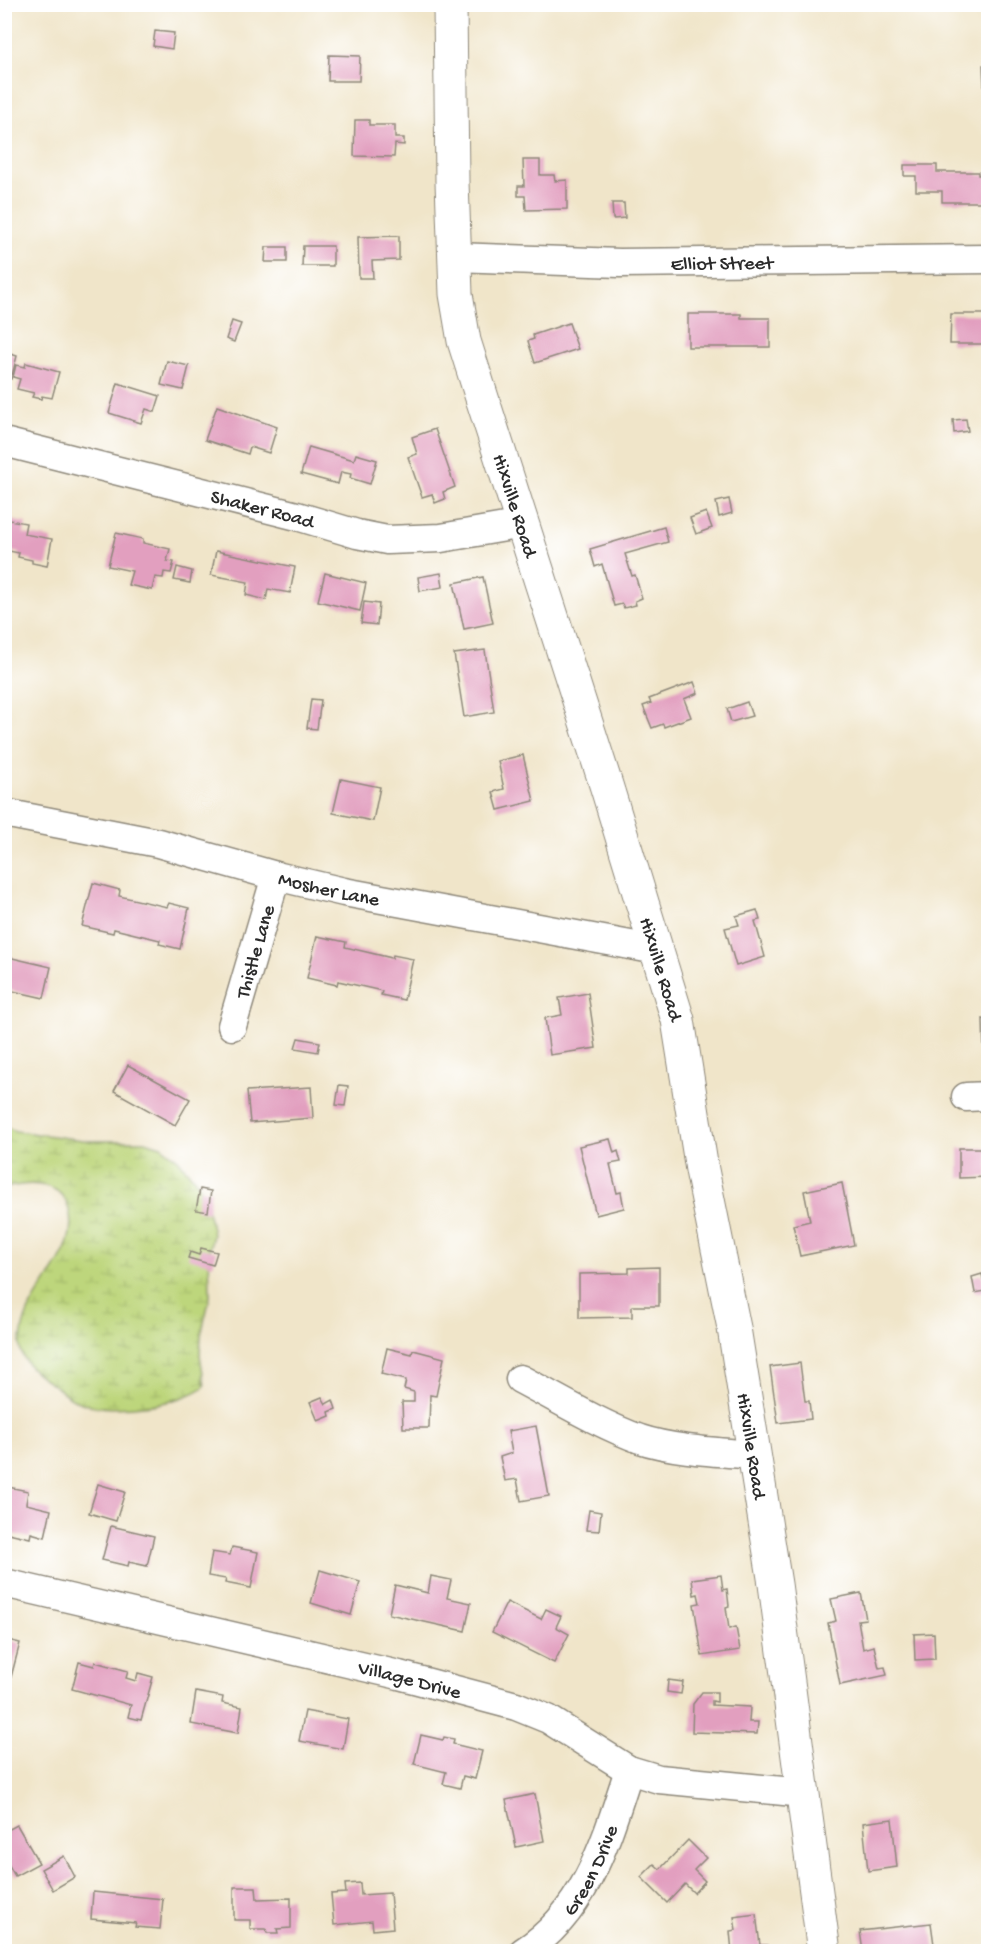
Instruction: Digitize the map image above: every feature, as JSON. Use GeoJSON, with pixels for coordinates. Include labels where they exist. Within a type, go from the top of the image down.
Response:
{"type":"FeatureCollection","features":[{"type":"Feature","properties":{"kind":"street","name":"Hixville Road"},"geometry":{"type":"LineString","coordinates":[[450,4],[451,154],[458,312],[464,341],[680,1029],[702,1170],[734,1328],[754,1455],[784,1648],[824,1952]]}},
{"type":"Feature","properties":{"kind":"street","name":"Elliot Street"},"geometry":{"type":"LineString","coordinates":[[455,257],[620,262],[988,259]]}},
{"type":"Feature","properties":{"kind":"street","name":"Shaker Road"},"geometry":{"type":"LineString","coordinates":[[4,442],[387,540],[441,538],[523,524]]}},
{"type":"Feature","properties":{"kind":"street","name":"Mosher Lane"},"geometry":{"type":"LineString","coordinates":[[4,813],[158,843],[276,876],[401,903],[657,950]]}},
{"type":"Feature","properties":{"kind":"street","name":"Thistle Lane"},"geometry":{"type":"LineString","coordinates":[[232,1026],[276,876]]}},
{"type":"Feature","properties":{"kind":"street"},"geometry":{"type":"LineString","coordinates":[[520,1379],[641,1439],[698,1450],[754,1455]]}},
{"type":"Feature","properties":{"kind":"street","name":"Village Drive"},"geometry":{"type":"LineString","coordinates":[[4,1583],[399,1675],[516,1706],[563,1727],[629,1770],[659,1779],[804,1793]]}},
{"type":"Feature","properties":{"kind":"street","name":"Green Drive"},"geometry":{"type":"LineString","coordinates":[[523,1952],[561,1920],[575,1902],[609,1831],[629,1770]]}},
{"type":"Feature","properties":{"kind":"green space"},"geometry":{"type":"Polygon","coordinates":[[[5,1126],[15,1131],[90,1141],[145,1141],[161,1146],[178,1159],[199,1185],[209,1214],[213,1235],[209,1251],[210,1297],[201,1335],[200,1355],[205,1386],[194,1393],[163,1403],[110,1408],[82,1403],[30,1367],[21,1352],[20,1345],[26,1316],[61,1258],[68,1243],[71,1227],[68,1207],[57,1191],[38,1185],[5,1188],[5,1126]]]}},
{"type":"Feature","properties":{"kind":"building"},"geometry":{"type":"Polygon","coordinates":[[[155,31],[174,33],[172,49],[153,46],[155,31]]]}},
{"type":"Feature","properties":{"kind":"building"},"geometry":{"type":"Polygon","coordinates":[[[329,55],[360,56],[359,81],[328,81],[329,55]]]}},
{"type":"Feature","properties":{"kind":"building"},"geometry":{"type":"Polygon","coordinates":[[[983,65],[988,65],[988,109],[985,109],[983,65]]]}},
{"type":"Feature","properties":{"kind":"building"},"geometry":{"type":"Polygon","coordinates":[[[355,120],[369,120],[369,125],[395,125],[395,138],[404,138],[404,145],[395,144],[394,157],[354,156],[355,120]]]}},
{"type":"Feature","properties":{"kind":"building"},"geometry":{"type":"Polygon","coordinates":[[[523,160],[540,160],[540,175],[554,175],[555,181],[567,180],[567,209],[526,210],[525,196],[518,196],[518,186],[524,186],[523,160]]]}},
{"type":"Feature","properties":{"kind":"building"},"geometry":{"type":"Polygon","coordinates":[[[904,165],[937,165],[937,172],[978,172],[978,175],[988,175],[988,202],[942,202],[942,191],[916,191],[916,176],[904,176],[904,165]]]}},
{"type":"Feature","properties":{"kind":"building"},"geometry":{"type":"Polygon","coordinates":[[[612,203],[624,203],[625,218],[613,219],[612,203]]]}},
{"type":"Feature","properties":{"kind":"building"},"geometry":{"type":"Polygon","coordinates":[[[399,236],[399,260],[372,261],[373,278],[359,278],[358,237],[399,236]]]}},
{"type":"Feature","properties":{"kind":"building"},"geometry":{"type":"Polygon","coordinates":[[[303,246],[333,246],[333,266],[302,266],[303,246]]]}},
{"type":"Feature","properties":{"kind":"building"},"geometry":{"type":"Polygon","coordinates":[[[266,247],[287,247],[287,262],[265,262],[266,247]]]}},
{"type":"Feature","properties":{"kind":"building"},"geometry":{"type":"Polygon","coordinates":[[[688,314],[741,314],[741,318],[770,318],[770,347],[688,347],[688,314]]]}},
{"type":"Feature","properties":{"kind":"building"},"geometry":{"type":"Polygon","coordinates":[[[951,314],[988,314],[988,344],[950,344],[951,314]]]}},
{"type":"Feature","properties":{"kind":"building"},"geometry":{"type":"Polygon","coordinates":[[[232,321],[241,324],[234,342],[226,339],[232,321]]]}},
{"type":"Feature","properties":{"kind":"building"},"geometry":{"type":"Polygon","coordinates":[[[569,323],[578,349],[535,363],[528,341],[534,339],[533,335],[569,323]]]}},
{"type":"Feature","properties":{"kind":"building"},"geometry":{"type":"Polygon","coordinates":[[[4,352],[17,356],[11,379],[4,377],[4,352]]]}},
{"type":"Feature","properties":{"kind":"building"},"geometry":{"type":"Polygon","coordinates":[[[167,361],[189,366],[183,390],[161,385],[167,361]]]}},
{"type":"Feature","properties":{"kind":"building"},"geometry":{"type":"Polygon","coordinates":[[[26,363],[59,372],[52,398],[32,397],[34,393],[17,389],[20,379],[13,377],[16,365],[25,367],[26,363]]]}},
{"type":"Feature","properties":{"kind":"building"},"geometry":{"type":"Polygon","coordinates":[[[118,383],[160,396],[155,412],[146,409],[141,423],[109,413],[118,383]]]}},
{"type":"Feature","properties":{"kind":"building"},"geometry":{"type":"Polygon","coordinates":[[[217,406],[277,427],[269,453],[250,447],[248,454],[205,440],[217,406]]]}},
{"type":"Feature","properties":{"kind":"building"},"geometry":{"type":"Polygon","coordinates":[[[966,419],[968,431],[954,433],[953,420],[966,419]]]}},
{"type":"Feature","properties":{"kind":"building"},"geometry":{"type":"Polygon","coordinates":[[[435,429],[455,487],[443,492],[445,499],[435,503],[432,494],[422,497],[408,457],[417,454],[412,437],[435,429]]]}},
{"type":"Feature","properties":{"kind":"building"},"geometry":{"type":"Polygon","coordinates":[[[309,447],[354,460],[356,454],[377,460],[370,484],[350,478],[351,474],[341,472],[338,484],[301,474],[309,447]]]}},
{"type":"Feature","properties":{"kind":"building"},"geometry":{"type":"Polygon","coordinates":[[[729,499],[732,513],[719,517],[716,502],[729,499]]]}},
{"type":"Feature","properties":{"kind":"building"},"geometry":{"type":"Polygon","coordinates":[[[706,512],[712,528],[696,534],[690,518],[706,512]]]}},
{"type":"Feature","properties":{"kind":"building"},"geometry":{"type":"Polygon","coordinates":[[[4,519],[26,523],[24,534],[52,539],[47,566],[18,557],[19,553],[4,550],[4,519]]]}},
{"type":"Feature","properties":{"kind":"building"},"geometry":{"type":"Polygon","coordinates":[[[664,527],[668,542],[625,554],[642,598],[635,601],[636,605],[624,608],[622,604],[614,606],[602,564],[595,567],[590,549],[664,527]]]}},
{"type":"Feature","properties":{"kind":"building"},"geometry":{"type":"Polygon","coordinates":[[[116,533],[143,539],[143,543],[170,549],[167,561],[174,562],[171,573],[164,572],[163,578],[155,577],[152,590],[128,585],[132,571],[108,566],[116,533]]]}},
{"type":"Feature","properties":{"kind":"building"},"geometry":{"type":"Polygon","coordinates":[[[216,551],[295,567],[290,593],[268,589],[266,600],[246,595],[248,582],[211,575],[216,551]]]}},
{"type":"Feature","properties":{"kind":"building"},"geometry":{"type":"Polygon","coordinates":[[[177,567],[192,571],[190,583],[174,580],[177,567]]]}},
{"type":"Feature","properties":{"kind":"building"},"geometry":{"type":"Polygon","coordinates":[[[325,573],[366,583],[360,611],[318,601],[325,573]]]}},
{"type":"Feature","properties":{"kind":"building"},"geometry":{"type":"Polygon","coordinates":[[[441,573],[443,587],[420,591],[418,577],[441,573]]]}},
{"type":"Feature","properties":{"kind":"building"},"geometry":{"type":"Polygon","coordinates":[[[483,577],[493,623],[464,629],[454,583],[483,577]]]}},
{"type":"Feature","properties":{"kind":"building"},"geometry":{"type":"Polygon","coordinates":[[[364,602],[379,604],[377,625],[361,623],[364,602]]]}},
{"type":"Feature","properties":{"kind":"building"},"geometry":{"type":"Polygon","coordinates":[[[485,650],[494,712],[464,717],[454,654],[485,650]]]}},
{"type":"Feature","properties":{"kind":"building"},"geometry":{"type":"Polygon","coordinates":[[[694,682],[698,693],[684,699],[691,717],[664,727],[663,724],[652,728],[643,706],[651,703],[649,699],[694,682]]]}},
{"type":"Feature","properties":{"kind":"building"},"geometry":{"type":"Polygon","coordinates":[[[311,699],[321,700],[317,729],[307,728],[311,699]]]}},
{"type":"Feature","properties":{"kind":"building"},"geometry":{"type":"Polygon","coordinates":[[[747,702],[752,716],[731,722],[727,709],[747,702]]]}},
{"type":"Feature","properties":{"kind":"building"},"geometry":{"type":"Polygon","coordinates":[[[523,755],[534,801],[498,810],[493,792],[504,789],[498,761],[523,755]]]}},
{"type":"Feature","properties":{"kind":"building"},"geometry":{"type":"Polygon","coordinates":[[[341,779],[380,787],[373,821],[333,813],[341,779]]]}},
{"type":"Feature","properties":{"kind":"building"},"geometry":{"type":"Polygon","coordinates":[[[93,883],[120,890],[119,896],[167,907],[169,903],[189,908],[180,949],[159,944],[160,940],[114,929],[113,933],[82,926],[93,883]]]}},
{"type":"Feature","properties":{"kind":"building"},"geometry":{"type":"Polygon","coordinates":[[[757,910],[760,920],[755,921],[765,957],[736,966],[725,928],[739,925],[736,916],[757,910]]]}},
{"type":"Feature","properties":{"kind":"building"},"geometry":{"type":"Polygon","coordinates":[[[317,936],[346,942],[345,947],[392,958],[393,955],[413,959],[404,1000],[381,995],[382,991],[338,981],[337,985],[307,978],[317,936]]]}},
{"type":"Feature","properties":{"kind":"building"},"geometry":{"type":"Polygon","coordinates":[[[8,957],[51,967],[44,998],[4,989],[4,970],[8,957]]]}},
{"type":"Feature","properties":{"kind":"building"},"geometry":{"type":"Polygon","coordinates":[[[588,993],[596,1048],[550,1055],[545,1018],[562,1015],[559,998],[588,993]]]}},
{"type":"Feature","properties":{"kind":"building"},"geometry":{"type":"Polygon","coordinates":[[[983,1019],[988,1020],[988,1055],[984,1055],[983,1019]]]}},
{"type":"Feature","properties":{"kind":"building"},"geometry":{"type":"Polygon","coordinates":[[[298,1038],[320,1042],[318,1052],[295,1048],[298,1038]]]}},
{"type":"Feature","properties":{"kind":"building"},"geometry":{"type":"Polygon","coordinates":[[[128,1065],[190,1099],[175,1125],[114,1091],[128,1065]]]}},
{"type":"Feature","properties":{"kind":"building"},"geometry":{"type":"Polygon","coordinates":[[[339,1085],[348,1086],[345,1106],[336,1105],[339,1085]]]}},
{"type":"Feature","properties":{"kind":"building"},"geometry":{"type":"Polygon","coordinates":[[[311,1087],[313,1118],[250,1123],[247,1091],[311,1087]]]}},
{"type":"Feature","properties":{"kind":"building"},"geometry":{"type":"Polygon","coordinates":[[[610,1139],[614,1153],[618,1151],[621,1162],[610,1164],[617,1193],[621,1192],[624,1208],[596,1215],[579,1146],[610,1139]]]}},
{"type":"Feature","properties":{"kind":"building"},"geometry":{"type":"Polygon","coordinates":[[[959,1148],[988,1148],[988,1177],[959,1178],[959,1148]]]}},
{"type":"Feature","properties":{"kind":"building"},"geometry":{"type":"Polygon","coordinates":[[[842,1183],[854,1245],[800,1256],[793,1225],[810,1221],[804,1191],[842,1183]]]}},
{"type":"Feature","properties":{"kind":"building"},"geometry":{"type":"Polygon","coordinates":[[[200,1189],[211,1191],[208,1212],[196,1210],[200,1189]]]}},
{"type":"Feature","properties":{"kind":"building"},"geometry":{"type":"Polygon","coordinates":[[[201,1248],[217,1252],[213,1265],[188,1258],[190,1252],[199,1255],[201,1248]]]}},
{"type":"Feature","properties":{"kind":"building"},"geometry":{"type":"Polygon","coordinates":[[[659,1267],[659,1306],[632,1306],[632,1317],[579,1318],[579,1274],[629,1273],[629,1268],[659,1267]]]}},
{"type":"Feature","properties":{"kind":"building"},"geometry":{"type":"Polygon","coordinates":[[[982,1274],[986,1291],[975,1293],[972,1277],[982,1274]]]}},
{"type":"Feature","properties":{"kind":"building"},"geometry":{"type":"Polygon","coordinates":[[[387,1348],[412,1354],[413,1350],[444,1358],[436,1396],[430,1395],[429,1428],[403,1428],[402,1402],[414,1402],[414,1392],[404,1389],[406,1380],[381,1374],[387,1348]]]}},
{"type":"Feature","properties":{"kind":"building"},"geometry":{"type":"Polygon","coordinates":[[[800,1363],[805,1401],[809,1401],[811,1419],[778,1423],[770,1367],[800,1363]]]}},
{"type":"Feature","properties":{"kind":"building"},"geometry":{"type":"Polygon","coordinates":[[[322,1397],[326,1404],[333,1400],[336,1409],[329,1412],[330,1416],[318,1421],[310,1402],[322,1397]]]}},
{"type":"Feature","properties":{"kind":"building"},"geometry":{"type":"Polygon","coordinates":[[[536,1426],[549,1496],[521,1501],[517,1479],[505,1481],[500,1457],[512,1453],[508,1431],[536,1426]]]}},
{"type":"Feature","properties":{"kind":"building"},"geometry":{"type":"Polygon","coordinates":[[[98,1484],[125,1492],[116,1521],[89,1513],[98,1484]]]}},
{"type":"Feature","properties":{"kind":"building"},"geometry":{"type":"Polygon","coordinates":[[[8,1487],[28,1491],[26,1504],[51,1510],[45,1537],[31,1533],[30,1538],[4,1532],[4,1500],[8,1487]]]}},
{"type":"Feature","properties":{"kind":"building"},"geometry":{"type":"Polygon","coordinates":[[[589,1510],[601,1512],[599,1531],[586,1530],[589,1510]]]}},
{"type":"Feature","properties":{"kind":"building"},"geometry":{"type":"Polygon","coordinates":[[[111,1526],[154,1536],[147,1566],[129,1562],[128,1566],[102,1560],[111,1526]]]}},
{"type":"Feature","properties":{"kind":"building"},"geometry":{"type":"Polygon","coordinates":[[[232,1547],[258,1552],[251,1588],[225,1583],[226,1579],[208,1576],[212,1552],[230,1555],[232,1547]]]}},
{"type":"Feature","properties":{"kind":"building"},"geometry":{"type":"Polygon","coordinates":[[[320,1570],[360,1582],[351,1615],[311,1603],[320,1570]]]}},
{"type":"Feature","properties":{"kind":"building"},"geometry":{"type":"Polygon","coordinates":[[[721,1575],[723,1590],[727,1589],[729,1606],[726,1607],[729,1629],[736,1627],[740,1650],[702,1656],[694,1604],[700,1603],[698,1594],[694,1595],[692,1579],[721,1575]]]}},
{"type":"Feature","properties":{"kind":"building"},"geometry":{"type":"Polygon","coordinates":[[[431,1576],[451,1580],[447,1598],[471,1603],[465,1631],[389,1614],[395,1585],[428,1593],[431,1576]]]}},
{"type":"Feature","properties":{"kind":"building"},"geometry":{"type":"Polygon","coordinates":[[[861,1593],[866,1619],[858,1620],[863,1649],[874,1646],[879,1668],[885,1667],[887,1675],[840,1685],[828,1623],[836,1621],[831,1599],[861,1593]]]}},
{"type":"Feature","properties":{"kind":"building"},"geometry":{"type":"Polygon","coordinates":[[[507,1602],[541,1619],[546,1609],[561,1616],[556,1627],[569,1634],[554,1663],[492,1632],[507,1602]]]}},
{"type":"Feature","properties":{"kind":"building"},"geometry":{"type":"Polygon","coordinates":[[[934,1633],[935,1659],[915,1660],[914,1634],[934,1633]]]}},
{"type":"Feature","properties":{"kind":"building"},"geometry":{"type":"Polygon","coordinates":[[[4,1639],[20,1643],[11,1677],[4,1675],[4,1639]]]}},
{"type":"Feature","properties":{"kind":"building"},"geometry":{"type":"Polygon","coordinates":[[[79,1662],[94,1666],[95,1662],[128,1671],[126,1678],[136,1681],[138,1673],[153,1677],[141,1720],[128,1717],[131,1705],[72,1689],[79,1662]]]}},
{"type":"Feature","properties":{"kind":"building"},"geometry":{"type":"Polygon","coordinates":[[[668,1680],[683,1682],[681,1694],[667,1692],[668,1680]]]}},
{"type":"Feature","properties":{"kind":"building"},"geometry":{"type":"Polygon","coordinates":[[[196,1692],[223,1697],[222,1703],[242,1707],[238,1733],[191,1724],[196,1692]]]}},
{"type":"Feature","properties":{"kind":"building"},"geometry":{"type":"Polygon","coordinates":[[[702,1692],[717,1692],[717,1702],[712,1701],[712,1705],[750,1707],[749,1722],[758,1722],[757,1734],[692,1732],[693,1704],[702,1692]]]}},
{"type":"Feature","properties":{"kind":"building"},"geometry":{"type":"Polygon","coordinates":[[[305,1711],[348,1719],[343,1749],[299,1741],[305,1711]]]}},
{"type":"Feature","properties":{"kind":"building"},"geometry":{"type":"Polygon","coordinates":[[[421,1735],[443,1740],[444,1737],[454,1739],[453,1744],[482,1751],[475,1779],[463,1776],[460,1788],[443,1784],[446,1772],[414,1764],[421,1735]]]}},
{"type":"Feature","properties":{"kind":"building"},"geometry":{"type":"Polygon","coordinates":[[[535,1794],[544,1841],[516,1847],[506,1800],[535,1794]]]}},
{"type":"Feature","properties":{"kind":"building"},"geometry":{"type":"Polygon","coordinates":[[[892,1819],[897,1867],[868,1871],[863,1823],[892,1819]]]}},
{"type":"Feature","properties":{"kind":"building"},"geometry":{"type":"Polygon","coordinates":[[[17,1825],[39,1863],[15,1876],[4,1857],[4,1832],[17,1825]]]}},
{"type":"Feature","properties":{"kind":"building"},"geometry":{"type":"Polygon","coordinates":[[[688,1840],[706,1858],[694,1870],[705,1881],[694,1893],[685,1884],[667,1903],[641,1877],[654,1864],[660,1869],[688,1840]]]}},
{"type":"Feature","properties":{"kind":"building"},"geometry":{"type":"Polygon","coordinates":[[[64,1856],[75,1877],[53,1890],[41,1869],[64,1856]]]}},
{"type":"Feature","properties":{"kind":"building"},"geometry":{"type":"Polygon","coordinates":[[[360,1883],[361,1895],[390,1893],[393,1928],[373,1930],[372,1921],[334,1925],[331,1894],[346,1893],[345,1884],[360,1883]]]}},
{"type":"Feature","properties":{"kind":"building"},"geometry":{"type":"Polygon","coordinates":[[[234,1887],[256,1887],[257,1899],[291,1898],[291,1928],[277,1929],[278,1933],[267,1933],[266,1929],[250,1929],[250,1920],[234,1920],[234,1887]]]}},
{"type":"Feature","properties":{"kind":"building"},"geometry":{"type":"Polygon","coordinates":[[[93,1892],[163,1899],[160,1929],[135,1927],[136,1923],[91,1919],[93,1892]]]}},
{"type":"Feature","properties":{"kind":"building"},"geometry":{"type":"Polygon","coordinates":[[[756,1914],[760,1945],[767,1945],[768,1952],[732,1952],[730,1931],[736,1930],[734,1917],[756,1914]]]}},
{"type":"Feature","properties":{"kind":"building"},"geometry":{"type":"Polygon","coordinates":[[[931,1923],[935,1952],[863,1952],[860,1931],[931,1923]]]}}]}
